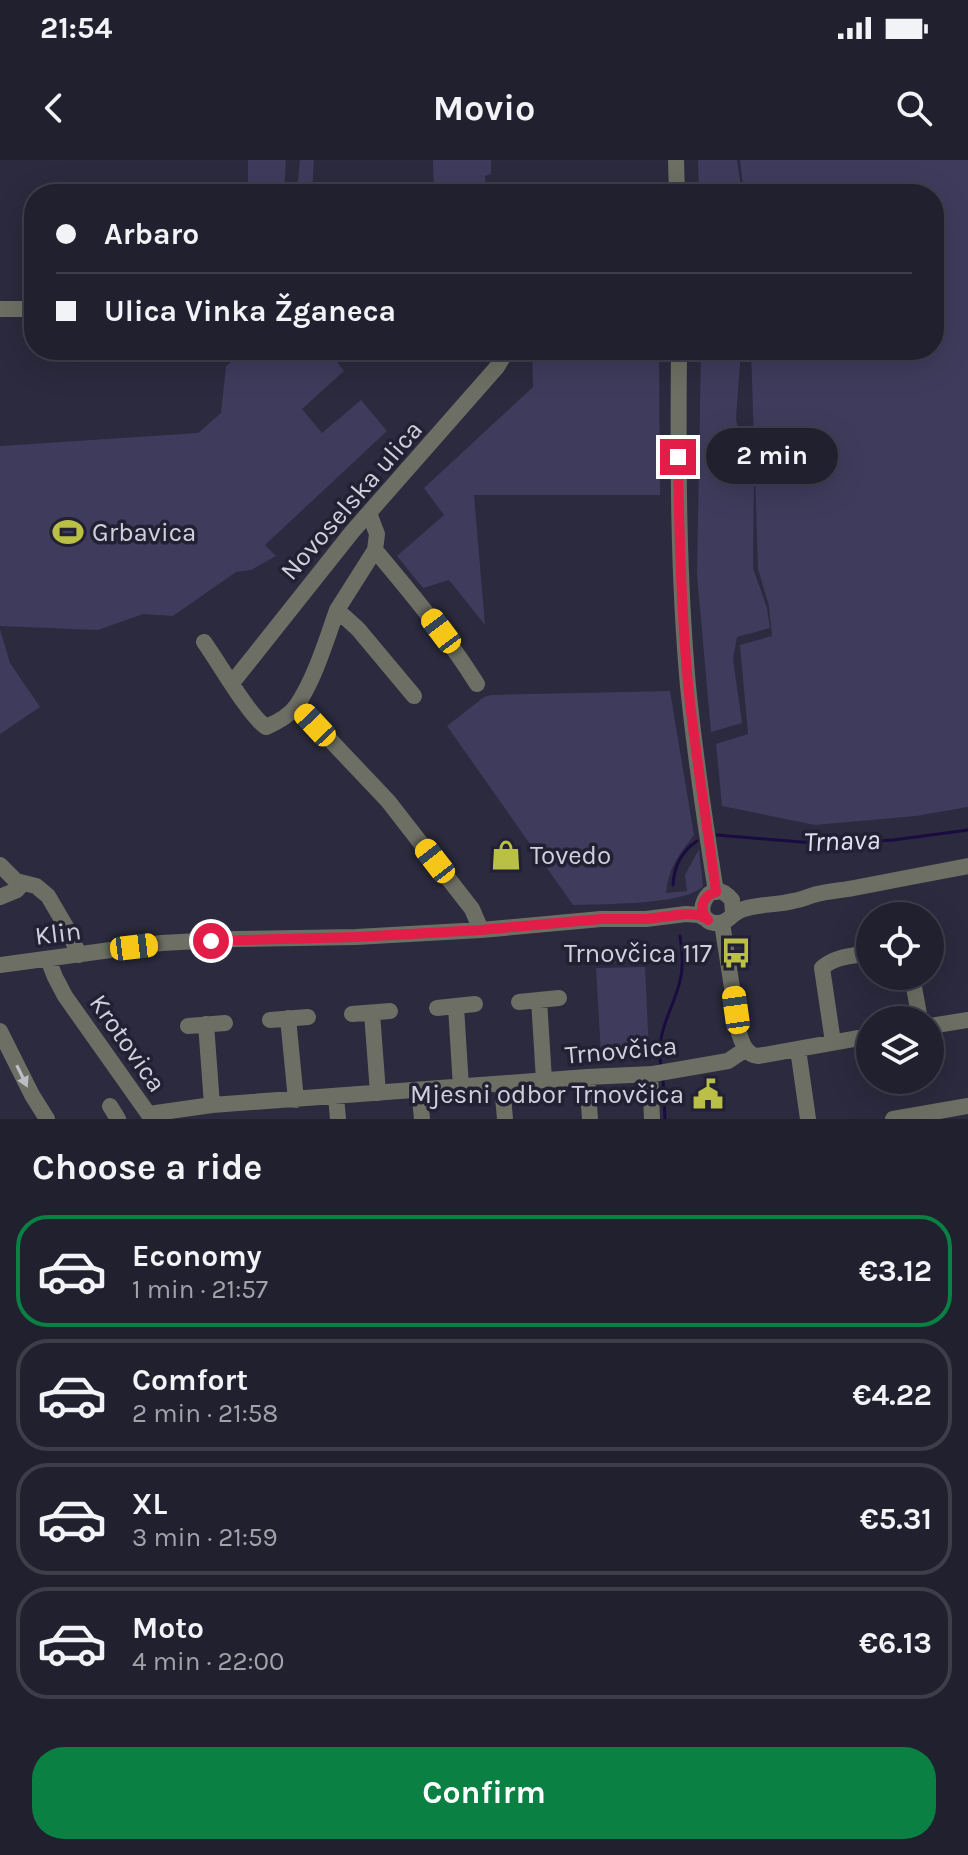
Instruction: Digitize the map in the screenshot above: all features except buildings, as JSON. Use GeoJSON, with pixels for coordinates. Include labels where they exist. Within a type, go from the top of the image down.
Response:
{"type":"FeatureCollection","features":[{"type":"Feature","properties":{"kind":"street"},"geometry":{"type":"LineString","coordinates":[[676,160],[677,184]]}},
{"type":"Feature","properties":{"kind":"street"},"geometry":{"type":"LineString","coordinates":[[0,309],[24,309]]}},
{"type":"Feature","properties":{"kind":"street","name":"Novoselska ulica"},"geometry":{"type":"LineString","coordinates":[[232,683],[305,589],[502,360]]}},
{"type":"Feature","properties":{"kind":"street"},"geometry":{"type":"LineString","coordinates":[[679,360],[678,473],[688,683],[705,825],[739,1033],[746,1049]]}},
{"type":"Feature","properties":{"kind":"street"},"geometry":{"type":"LineString","coordinates":[[204,642],[260,723],[266,727],[277,723],[297,705],[337,610],[375,550],[377,534],[369,513]]}},
{"type":"Feature","properties":{"kind":"street"},"geometry":{"type":"LineString","coordinates":[[375,550],[441,631],[477,684]]}},
{"type":"Feature","properties":{"kind":"street"},"geometry":{"type":"LineString","coordinates":[[337,610],[358,629],[414,696]]}},
{"type":"Feature","properties":{"kind":"street"},"geometry":{"type":"LineString","coordinates":[[297,705],[388,801],[472,909],[481,930]]}},
{"type":"Feature","properties":{"kind":"street"},"geometry":{"type":"LineString","coordinates":[[0,865],[10,877],[22,884],[36,886],[48,896],[79,955]]}},
{"type":"Feature","properties":{"kind":"street","name":"Klin"},"geometry":{"type":"LineString","coordinates":[[0,965],[162,943],[356,937],[699,915],[719,907],[791,902],[818,894],[968,866]]}},
{"type":"Feature","properties":{"kind":"street"},"geometry":{"type":"LineString","coordinates":[[0,897],[17,890],[22,884]]}},
{"type":"Feature","properties":{"kind":"street","name":"Krotovica"},"geometry":{"type":"LineString","coordinates":[[65,996],[65,976],[79,955]]}},
{"type":"Feature","properties":{"kind":"street"},"geometry":{"type":"LineString","coordinates":[[833,1042],[822,968],[837,959],[856,956]]}},
{"type":"Feature","properties":{"kind":"street","name":"Krotovica"},"geometry":{"type":"LineString","coordinates":[[48,959],[65,996],[150,1116]]}},
{"type":"Feature","properties":{"kind":"street"},"geometry":{"type":"LineString","coordinates":[[519,1002],[559,998]]}},
{"type":"Feature","properties":{"kind":"street","name":"Trnovčica"},"geometry":{"type":"LineString","coordinates":[[539,1000],[544,1080]]}},
{"type":"Feature","properties":{"kind":"street"},"geometry":{"type":"LineString","coordinates":[[437,1008],[475,1004]]}},
{"type":"Feature","properties":{"kind":"street"},"geometry":{"type":"LineString","coordinates":[[456,1007],[461,1087]]}},
{"type":"Feature","properties":{"kind":"street"},"geometry":{"type":"LineString","coordinates":[[352,1014],[390,1011]]}},
{"type":"Feature","properties":{"kind":"street"},"geometry":{"type":"LineString","coordinates":[[372,1013],[378,1093]]}},
{"type":"Feature","properties":{"kind":"street"},"geometry":{"type":"LineString","coordinates":[[270,1020],[308,1017]]}},
{"type":"Feature","properties":{"kind":"street"},"geometry":{"type":"LineString","coordinates":[[288,1018],[296,1100]]}},
{"type":"Feature","properties":{"kind":"street"},"geometry":{"type":"LineString","coordinates":[[188,1026],[225,1023]]}},
{"type":"Feature","properties":{"kind":"street"},"geometry":{"type":"LineString","coordinates":[[206,1024],[212,1105]]}},
{"type":"Feature","properties":{"kind":"street"},"geometry":{"type":"LineString","coordinates":[[944,1025],[967,1024]]}},
{"type":"Feature","properties":{"kind":"street"},"geometry":{"type":"LineString","coordinates":[[0,1031],[47,1119]]}},
{"type":"Feature","properties":{"kind":"street","name":"Trnovčica"},"geometry":{"type":"LineString","coordinates":[[150,1116],[212,1105],[254,1111],[296,1100],[672,1072],[728,1061],[746,1049],[758,1056],[856,1038]]}},
{"type":"Feature","properties":{"kind":"street"},"geometry":{"type":"LineString","coordinates":[[798,1049],[808,1119]]}},
{"type":"Feature","properties":{"kind":"street"},"geometry":{"type":"LineString","coordinates":[[651,1074],[652,1119]]}},
{"type":"Feature","properties":{"kind":"street"},"geometry":{"type":"LineString","coordinates":[[587,1077],[590,1119]]}},
{"type":"Feature","properties":{"kind":"street"},"geometry":{"type":"LineString","coordinates":[[502,1085],[505,1119]]}},
{"type":"Feature","properties":{"kind":"street"},"geometry":{"type":"LineString","coordinates":[[419,1090],[422,1119]]}},
{"type":"Feature","properties":{"kind":"street"},"geometry":{"type":"LineString","coordinates":[[336,1097],[338,1119]]}},
{"type":"Feature","properties":{"kind":"street"},"geometry":{"type":"LineString","coordinates":[[893,1119],[935,1115],[968,1106]]}},
{"type":"Feature","properties":{"kind":"shaded area"},"geometry":{"type":"Polygon","coordinates":[[[248,160],[286,160],[285,184],[248,184],[248,160]]]}},
{"type":"Feature","properties":{"kind":"shaded area"},"geometry":{"type":"Polygon","coordinates":[[[300,160],[314,160],[313,184],[298,184],[300,160]]]}},
{"type":"Feature","properties":{"kind":"shaded area"},"geometry":{"type":"Polygon","coordinates":[[[433,160],[491,160],[491,174],[485,176],[485,184],[434,184],[433,160]]]}},
{"type":"Feature","properties":{"kind":"shaded area"},"geometry":{"type":"Polygon","coordinates":[[[698,160],[737,160],[741,184],[699,184],[698,160]]]}},
{"type":"Feature","properties":{"kind":"shaded area"},"geometry":{"type":"Polygon","coordinates":[[[740,160],[968,160],[968,807],[916,816],[815,825],[722,806],[716,744],[748,734],[740,645],[772,636],[769,606],[758,569],[751,360],[944,360],[944,184],[743,184],[740,160]]]}},
{"type":"Feature","properties":{"kind":"shaded area"},"geometry":{"type":"Polygon","coordinates":[[[234,360],[336,360],[344,371],[302,409],[322,433],[361,400],[387,431],[265,545],[276,556],[251,570],[236,572],[173,616],[143,614],[98,630],[0,626],[0,446],[198,433],[221,413],[226,366],[234,360]]]}},
{"type":"Feature","properties":{"kind":"shaded area"},"geometry":{"type":"Polygon","coordinates":[[[532,360],[659,360],[660,495],[474,495],[485,625],[449,580],[423,588],[397,556],[444,515],[424,488],[533,387],[532,360]]]}},
{"type":"Feature","properties":{"kind":"shaded area"},"geometry":{"type":"Polygon","coordinates":[[[701,360],[740,360],[736,419],[746,469],[754,479],[753,568],[767,608],[770,628],[737,637],[733,659],[742,723],[711,732],[697,575],[701,360]]]}},
{"type":"Feature","properties":{"kind":"shaded area"},"geometry":{"type":"Polygon","coordinates":[[[0,629],[10,663],[40,707],[0,734],[0,629]]]}},
{"type":"Feature","properties":{"kind":"shaded area"},"geometry":{"type":"Polygon","coordinates":[[[670,691],[694,835],[675,862],[666,893],[687,891],[685,875],[699,849],[703,886],[680,897],[662,900],[573,905],[447,726],[491,695],[670,691]]]}},
{"type":"Feature","properties":{"kind":"shaded area"},"geometry":{"type":"Polygon","coordinates":[[[642,953],[642,962],[597,963],[596,954],[642,953]]]}},
{"type":"Feature","properties":{"kind":"shaded area"},"geometry":{"type":"Polygon","coordinates":[[[645,967],[649,1052],[601,1055],[596,968],[645,967]]]}},
{"type":"Feature","properties":{"kind":"waterway","name":"Trnava"},"geometry":{"type":"LineString","coordinates":[[717,835],[825,844],[893,840],[968,830]]}},
{"type":"Feature","properties":{"kind":"waterway","name":"Trnava"},"geometry":{"type":"LineString","coordinates":[[673,885],[680,860],[697,841]]}},
{"type":"Feature","properties":{"kind":"waterway","name":"Trnava"},"geometry":{"type":"LineString","coordinates":[[661,1068],[662,1032],[681,975],[680,936]]}},
{"type":"Feature","properties":{"kind":"waterway","name":"Trnava"},"geometry":{"type":"LineString","coordinates":[[663,1079],[665,1119]]}},
{"type":"Feature","properties":{"kind":"place","name":"Grbavica"},"geometry":{"type":"Point","coordinates":[68,532]}},
{"type":"Feature","properties":{"kind":"place","name":"Tovedo"},"geometry":{"type":"Point","coordinates":[506,855]}},
{"type":"Feature","properties":{"kind":"place","name":"Trnovčica 117"},"geometry":{"type":"Point","coordinates":[736,953]}},
{"type":"Feature","properties":{"kind":"place","name":"Mjesni odbor Trnovčica"},"geometry":{"type":"Point","coordinates":[708,1094]}},
{"type":"Feature","properties":{"kind":"route"},"geometry":{"type":"LineString","coordinates":[[211,941],[481,930],[686,914],[699,915],[708,920],[702,904],[707,896],[716,892],[688,683],[678,457]]}}]}
